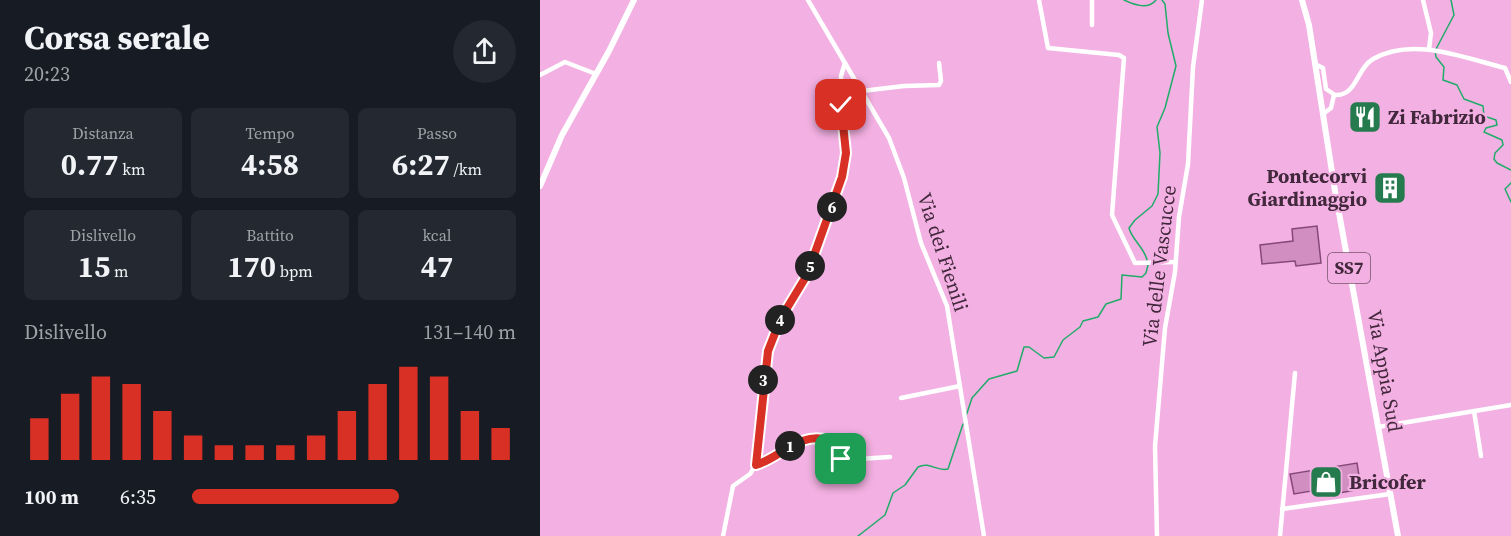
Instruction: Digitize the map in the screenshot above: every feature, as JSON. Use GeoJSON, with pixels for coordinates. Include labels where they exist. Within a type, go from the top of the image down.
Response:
{"type":"FeatureCollection","features":[{"type":"Feature","properties":{"kind":"main road"},"geometry":{"type":"LineString","coordinates":[[540,186],[560,139],[634,0]]}},
{"type":"Feature","properties":{"kind":"main road","name":"Via Appia Sud"},"geometry":{"type":"LineString","coordinates":[[1302,0],[1398,536]]}},
{"type":"Feature","properties":{"kind":"street","name":"Via dei Fienili"},"geometry":{"type":"LineString","coordinates":[[808,0],[888,136],[904,178],[921,243],[947,306],[984,536]]}},
{"type":"Feature","properties":{"kind":"street"},"geometry":{"type":"LineString","coordinates":[[1039,0],[1047,48],[1119,55],[1124,58],[1112,217],[1133,261],[1142,264],[1176,262]]}},
{"type":"Feature","properties":{"kind":"street"},"geometry":{"type":"LineString","coordinates":[[1092,0],[1092,25]]}},
{"type":"Feature","properties":{"kind":"street","name":"Via delle Vascucce"},"geometry":{"type":"LineString","coordinates":[[1157,536],[1155,446],[1165,328],[1188,164],[1193,68],[1202,0]]}},
{"type":"Feature","properties":{"kind":"street"},"geometry":{"type":"LineString","coordinates":[[1423,0],[1431,33],[1430,49]]}},
{"type":"Feature","properties":{"kind":"street"},"geometry":{"type":"LineString","coordinates":[[1315,64],[1323,68],[1326,88],[1334,95],[1342,95],[1350,91],[1361,70],[1375,58],[1404,50],[1430,49],[1505,68],[1511,65]]}},
{"type":"Feature","properties":{"kind":"street"},"geometry":{"type":"LineString","coordinates":[[540,75],[565,62],[596,74]]}},
{"type":"Feature","properties":{"kind":"street"},"geometry":{"type":"LineString","coordinates":[[756,465],[768,351],[781,318],[807,275],[843,171],[846,153],[841,79],[845,63]]}},
{"type":"Feature","properties":{"kind":"street"},"geometry":{"type":"LineString","coordinates":[[862,91],[904,86],[939,86],[941,81],[939,63]]}},
{"type":"Feature","properties":{"kind":"street"},"geometry":{"type":"LineString","coordinates":[[1505,68],[1511,82]]}},
{"type":"Feature","properties":{"kind":"street"},"geometry":{"type":"LineString","coordinates":[[1323,114],[1331,108],[1334,95]]}},
{"type":"Feature","properties":{"kind":"street"},"geometry":{"type":"LineString","coordinates":[[1280,536],[1295,373]]}},
{"type":"Feature","properties":{"kind":"street"},"geometry":{"type":"LineString","coordinates":[[901,398],[960,386]]}},
{"type":"Feature","properties":{"kind":"street"},"geometry":{"type":"LineString","coordinates":[[1378,427],[1511,405]]}},
{"type":"Feature","properties":{"kind":"street"},"geometry":{"type":"LineString","coordinates":[[1474,411],[1481,456]]}},
{"type":"Feature","properties":{"kind":"street"},"geometry":{"type":"LineString","coordinates":[[723,536],[733,486],[748,476],[756,465],[789,446],[819,438],[828,440],[836,455],[842,460],[890,457]]}},
{"type":"Feature","properties":{"kind":"street"},"geometry":{"type":"LineString","coordinates":[[1282,509],[1390,494]]}},
{"type":"Feature","properties":{"kind":"building","name":"Pontecorvi Giardinaggio"},"geometry":{"type":"Polygon","coordinates":[[[1382,176],[1398,176],[1397,200],[1382,199],[1382,176]]]}},
{"type":"Feature","properties":{"kind":"building"},"geometry":{"type":"Polygon","coordinates":[[[1317,226],[1321,263],[1296,266],[1295,261],[1262,264],[1260,245],[1293,241],[1292,229],[1317,226]]]}},
{"type":"Feature","properties":{"kind":"building","name":"Bricofer"},"geometry":{"type":"Polygon","coordinates":[[[1357,463],[1361,489],[1318,497],[1317,490],[1294,494],[1290,474],[1357,463]]]}},
{"type":"Feature","properties":{"kind":"waterway"},"geometry":{"type":"LineString","coordinates":[[1124,0],[1145,6],[1156,0]]}},
{"type":"Feature","properties":{"kind":"waterway"},"geometry":{"type":"LineString","coordinates":[[1147,260],[1129,228],[1152,206],[1158,194],[1160,153],[1157,127],[1165,108],[1176,66],[1168,33],[1165,4],[1162,0]]}},
{"type":"Feature","properties":{"kind":"waterway"},"geometry":{"type":"LineString","coordinates":[[1451,0],[1454,15],[1435,51],[1436,57],[1444,67],[1443,80],[1457,85],[1464,99],[1483,106],[1484,116],[1496,120],[1497,125],[1486,128],[1484,132],[1502,140],[1503,145],[1495,153],[1494,159],[1511,170]]}},
{"type":"Feature","properties":{"kind":"waterway"},"geometry":{"type":"LineString","coordinates":[[1511,183],[1505,189],[1511,202]]}},
{"type":"Feature","properties":{"kind":"waterway"},"geometry":{"type":"LineString","coordinates":[[966,416],[972,398],[989,379],[1017,371],[1024,347],[1029,347],[1044,358],[1054,357],[1063,340],[1080,327],[1083,321],[1098,317],[1106,304],[1121,299],[1122,275],[1142,277],[1148,265]]}},
{"type":"Feature","properties":{"kind":"waterway"},"geometry":{"type":"LineString","coordinates":[[858,536],[885,515],[893,493],[905,485],[918,467],[926,465],[948,469],[963,424]]}},
{"type":"Feature","properties":{"kind":"place","name":"Zi Fabrizio"},"geometry":{"type":"Point","coordinates":[1365,117]}},
{"type":"Feature","properties":{"kind":"place","name":"Pontecorvi Giardinaggio"},"geometry":{"type":"Point","coordinates":[1390,188]}},
{"type":"Feature","properties":{"kind":"place","name":"Bricofer"},"geometry":{"type":"Point","coordinates":[1326,482]}},
{"type":"Feature","properties":{"kind":"route"},"geometry":{"type":"LineString","coordinates":[[841,105],[846,153],[842,177],[807,275],[781,318],[768,351],[763,379],[756,465],[789,446],[819,438],[828,440],[836,455],[841,459]]}}]}
